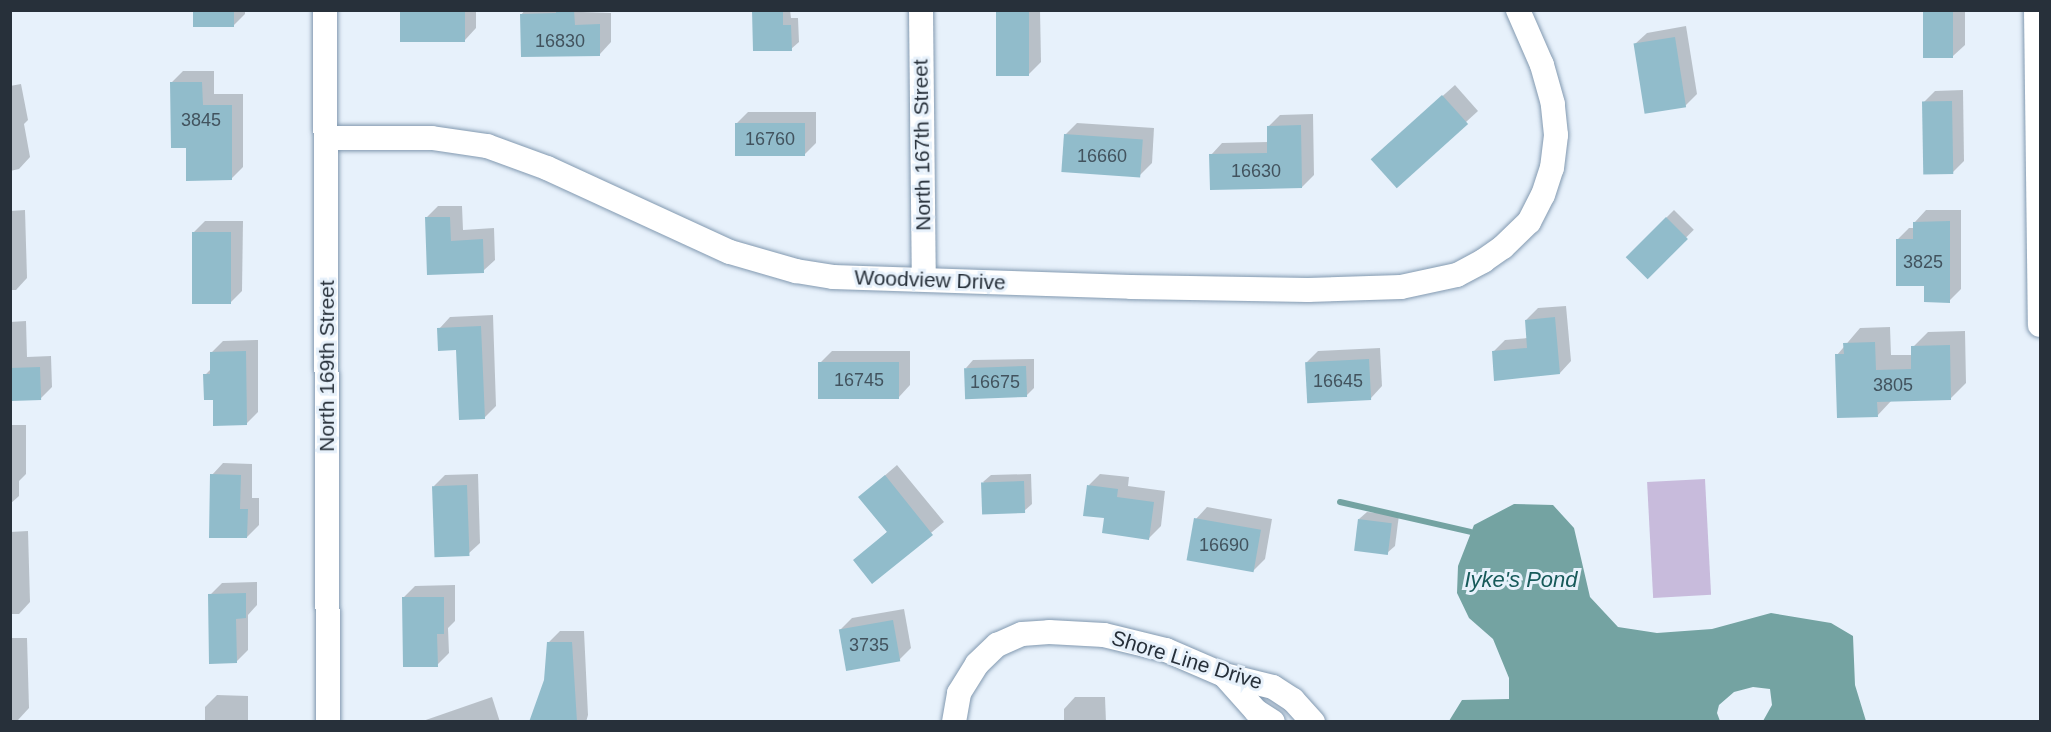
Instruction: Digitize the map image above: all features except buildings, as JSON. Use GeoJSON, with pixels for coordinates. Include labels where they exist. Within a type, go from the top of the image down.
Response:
{"type":"FeatureCollection","features":[{"type":"Feature","properties":{"kind":"street","name":"North 169th Street"},"geometry":{"type":"LineString","coordinates":[[325,10],[328,722]]}},
{"type":"Feature","properties":{"kind":"street","name":"North 167th Street"},"geometry":{"type":"LineString","coordinates":[[921,10],[924,279]]}},
{"type":"Feature","properties":{"kind":"street","name":"Woodview Drive"},"geometry":{"type":"LineString","coordinates":[[326,138],[432,138],[487,146],[547,168],[730,252],[766,264],[833,277],[1131,287],[1308,290],[1401,287],[1457,275],[1483,261],[1503,247],[1529,222],[1534,212],[1552,168],[1556,135],[1553,104],[1542,65],[1518,10]]}},
{"type":"Feature","properties":{"kind":"street"},"geometry":{"type":"LineString","coordinates":[[2036,10],[2040,325]]}},
{"type":"Feature","properties":{"kind":"street","name":"Shore Line Drive"},"geometry":{"type":"LineString","coordinates":[[954,722],[958,693],[977,664],[997,645],[1022,633],[1074,632],[1124,639],[1173,652],[1224,675],[1273,687],[1293,700],[1313,722]]}},
{"type":"Feature","properties":{"kind":"street"},"geometry":{"type":"LineString","coordinates":[[1224,675],[1256,711],[1273,722]]}},
{"type":"Feature","properties":{"kind":"shaded area"},"geometry":{"type":"Polygon","coordinates":[[[1705,479],[1711,595],[1653,598],[1647,482],[1705,479]]]}},
{"type":"Feature","properties":{"kind":"water","name":"Iyke's Pond"},"geometry":{"type":"Polygon","coordinates":[[[1514,504],[1553,505],[1574,528],[1590,597],[1618,627],[1657,633],[1712,629],[1771,613],[1831,623],[1853,636],[1855,685],[1866,721],[1763,721],[1772,705],[1770,689],[1753,687],[1734,692],[1719,705],[1717,713],[1720,721],[1449,721],[1462,700],[1509,699],[1509,678],[1493,639],[1469,618],[1457,593],[1458,566],[1474,525],[1514,504]]]}},
{"type":"Feature","properties":{"kind":"waterway"},"geometry":{"type":"LineString","coordinates":[[1340,502],[1471,532]]}}]}
